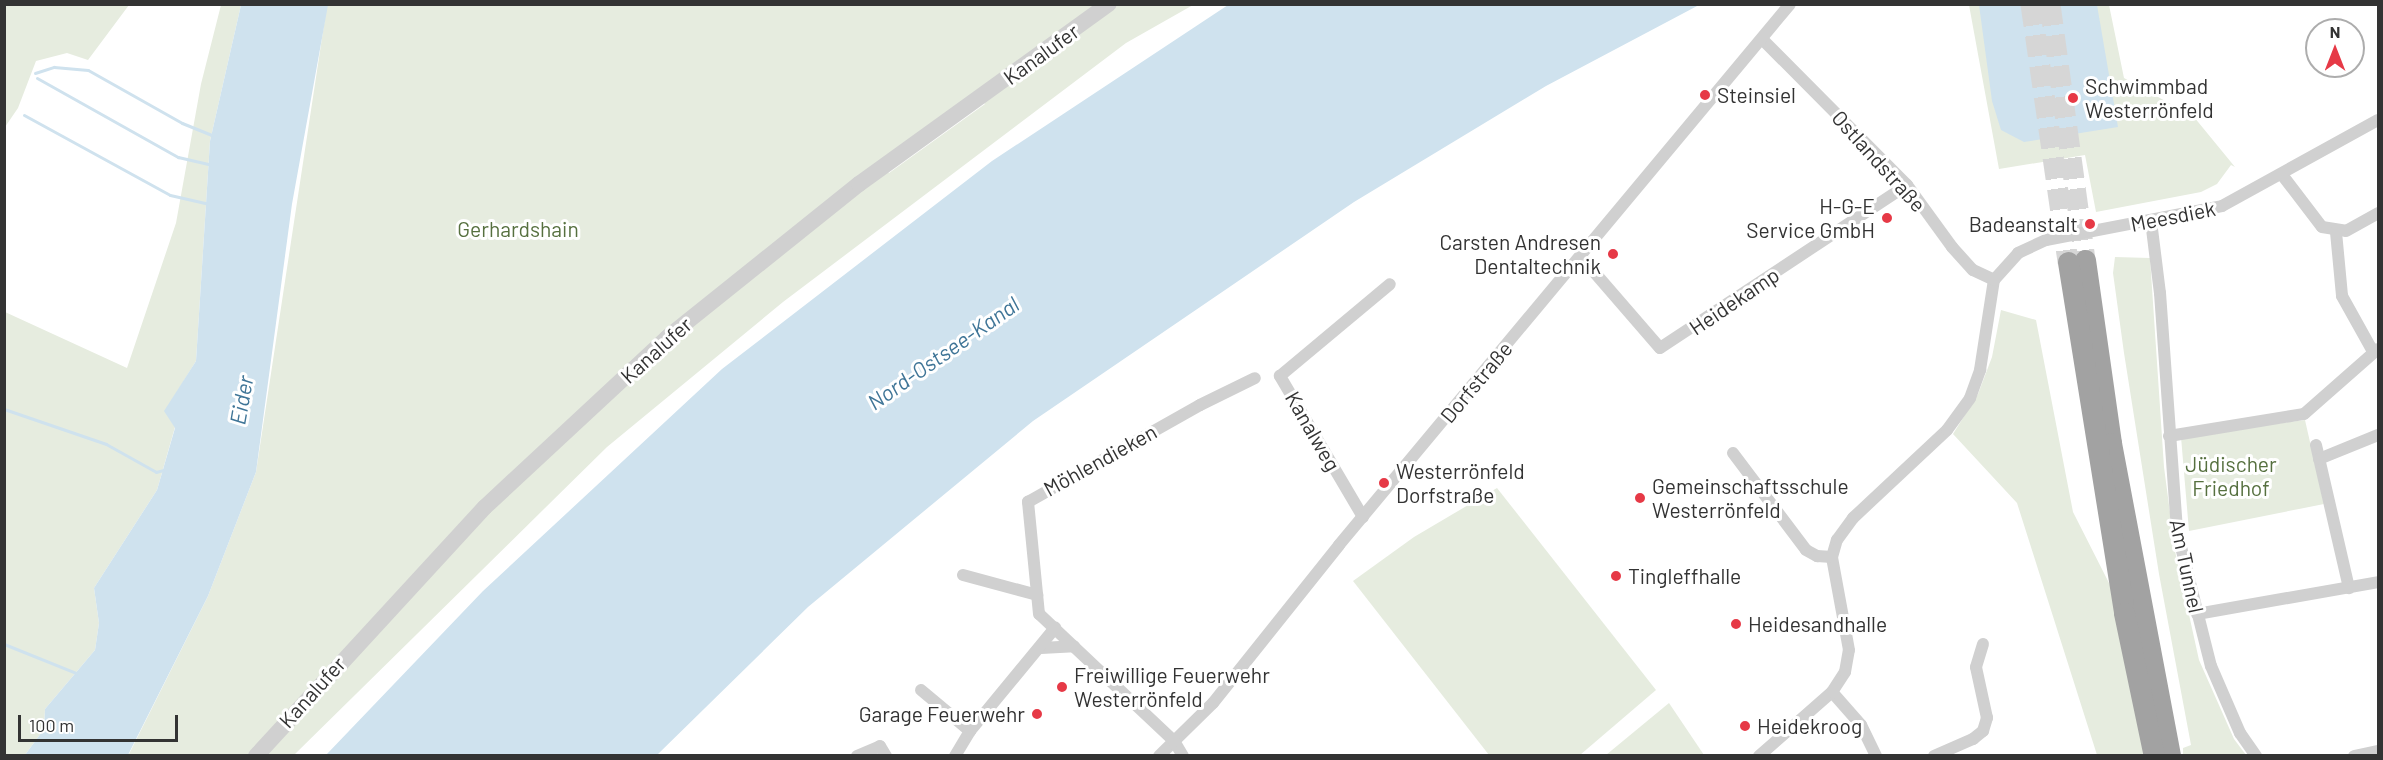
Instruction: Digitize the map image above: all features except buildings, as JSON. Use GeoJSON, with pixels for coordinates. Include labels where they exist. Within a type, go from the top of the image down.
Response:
{"type":"FeatureCollection","features":[{"type":"Feature","properties":{"kind":"highway"},"geometry":{"type":"LineString","coordinates":[[2154,756],[2124,613],[2076,261],[2170,756]]}},
{"type":"Feature","properties":{"kind":"street","name":"Kanalufer"},"geometry":{"type":"LineString","coordinates":[[256,756],[485,507],[668,337],[803,226],[1109,4]]}},
{"type":"Feature","properties":{"kind":"street","name":"Dorfstraße"},"geometry":{"type":"LineString","coordinates":[[1159,756],[1213,703],[1363,517],[1582,258],[1790,4]]}},
{"type":"Feature","properties":{"kind":"street","name":"Ostlandstraße"},"geometry":{"type":"LineString","coordinates":[[1762,40],[1907,185],[1952,247],[1973,270],[1994,280]]}},
{"type":"Feature","properties":{"kind":"street","name":"Meesdiek"},"geometry":{"type":"LineString","coordinates":[[1994,280],[2018,253],[2046,240],[2207,212],[2283,176],[2379,120]]}},
{"type":"Feature","properties":{"kind":"street"},"geometry":{"type":"LineString","coordinates":[[2283,176],[2322,227],[2336,232],[2379,213]]}},
{"type":"Feature","properties":{"kind":"street","name":"Heidekamp"},"geometry":{"type":"LineString","coordinates":[[1582,258],[1660,348],[1907,185]]}},
{"type":"Feature","properties":{"kind":"street","name":"Am Tunnel"},"geometry":{"type":"LineString","coordinates":[[2151,221],[2160,293],[2177,531],[2197,614],[2227,704],[2256,756]]}},
{"type":"Feature","properties":{"kind":"street"},"geometry":{"type":"LineString","coordinates":[[2169,436],[2304,414],[2375,350],[2342,296],[2336,232]]}},
{"type":"Feature","properties":{"kind":"street"},"geometry":{"type":"LineString","coordinates":[[1759,756],[1832,692],[1845,672],[1849,650],[1832,557],[1837,540],[1853,518],[1947,430],[1970,398],[1980,370],[1994,280]]}},
{"type":"Feature","properties":{"kind":"street","name":"Kanalweg"},"geometry":{"type":"LineString","coordinates":[[1363,517],[1280,376],[1390,284]]}},
{"type":"Feature","properties":{"kind":"street","name":"Möhlendieken"},"geometry":{"type":"LineString","coordinates":[[1183,756],[1174,741],[1039,614],[1028,509],[1032,498],[1256,378]]}},
{"type":"Feature","properties":{"kind":"street"},"geometry":{"type":"LineString","coordinates":[[2319,459],[2379,435]]}},
{"type":"Feature","properties":{"kind":"street"},"geometry":{"type":"LineString","coordinates":[[2316,445],[2349,588]]}},
{"type":"Feature","properties":{"kind":"street"},"geometry":{"type":"LineString","coordinates":[[1733,453],[1806,550],[1817,556],[1832,557]]}},
{"type":"Feature","properties":{"kind":"street"},"geometry":{"type":"LineString","coordinates":[[963,575],[1037,595]]}},
{"type":"Feature","properties":{"kind":"street"},"geometry":{"type":"LineString","coordinates":[[2197,614],[2379,582]]}},
{"type":"Feature","properties":{"kind":"street"},"geometry":{"type":"LineString","coordinates":[[955,756],[970,731],[1041,648],[1055,628]]}},
{"type":"Feature","properties":{"kind":"street"},"geometry":{"type":"LineString","coordinates":[[1934,756],[1973,739],[1983,731],[1987,718],[1976,667],[1983,644]]}},
{"type":"Feature","properties":{"kind":"street"},"geometry":{"type":"LineString","coordinates":[[1041,648],[1074,646]]}},
{"type":"Feature","properties":{"kind":"street"},"geometry":{"type":"LineString","coordinates":[[921,690],[970,731]]}},
{"type":"Feature","properties":{"kind":"street"},"geometry":{"type":"LineString","coordinates":[[1832,692],[1861,725],[1876,756]]}},
{"type":"Feature","properties":{"kind":"street"},"geometry":{"type":"LineString","coordinates":[[857,756],[880,746],[886,756]]}},
{"type":"Feature","properties":{"kind":"street"},"geometry":{"type":"LineString","coordinates":[[2354,756],[2379,751]]}},
{"type":"Feature","properties":{"kind":"green space"},"geometry":{"type":"Polygon","coordinates":[[[4,5],[129,5],[88,60],[67,53],[36,61],[18,108],[5,127],[4,5]]]}},
{"type":"Feature","properties":{"kind":"green space"},"geometry":{"type":"Polygon","coordinates":[[[221,5],[241,5],[210,141],[196,361],[165,411],[175,427],[157,490],[94,588],[99,623],[95,650],[45,709],[44,729],[25,755],[5,756],[5,312],[127,368],[176,223],[201,84],[221,5]]]}},
{"type":"Feature","properties":{"kind":"green space","name":"Gerhardshain"},"geometry":{"type":"Polygon","coordinates":[[[327,5],[1193,5],[1126,43],[783,302],[607,447],[294,755],[128,756],[208,596],[256,472],[327,5]],[[983,102],[887,171],[889,173],[985,104],[983,102]]]}},
{"type":"Feature","properties":{"kind":"green space","name":"Schwimmbad Westerrönfeld"},"geometry":{"type":"Polygon","coordinates":[[[1969,5],[2109,5],[2124,78],[2194,117],[2235,167],[2231,165],[2217,184],[2201,192],[2096,212],[2085,155],[1999,169],[1969,5]]]}},
{"type":"Feature","properties":{"kind":"green space"},"geometry":{"type":"Polygon","coordinates":[[[2115,257],[2150,258],[2164,467],[2175,551],[2199,660],[2234,739],[2246,755],[2183,755],[2183,748],[2191,745],[2159,574],[2124,353],[2113,273],[2115,257]]]}},
{"type":"Feature","properties":{"kind":"green space"},"geometry":{"type":"Polygon","coordinates":[[[2001,310],[2036,320],[2073,512],[2110,585],[2147,755],[2097,755],[2017,503],[1953,434],[1978,394],[1992,357],[2001,310]]]}},
{"type":"Feature","properties":{"kind":"green space","name":"Jüdischer Friedhof"},"geometry":{"type":"Polygon","coordinates":[[[2305,420],[2324,504],[2189,531],[2181,437],[2305,420]]]}},
{"type":"Feature","properties":{"kind":"green space"},"geometry":{"type":"Polygon","coordinates":[[[1497,488],[1656,690],[1580,755],[1489,755],[1353,581],[1414,537],[1497,488]]]}},
{"type":"Feature","properties":{"kind":"green space"},"geometry":{"type":"Polygon","coordinates":[[[1669,703],[1704,755],[1606,755],[1669,703]]]}},
{"type":"Feature","properties":{"kind":"water","name":"Eider"},"geometry":{"type":"Polygon","coordinates":[[[241,5],[328,5],[292,204],[256,472],[208,596],[128,755],[25,755],[44,729],[45,709],[95,650],[99,623],[94,588],[157,490],[175,428],[164,411],[196,361],[210,141],[241,5]]]}},
{"type":"Feature","properties":{"kind":"water","name":"Nord-Ostsee-Kanal"},"geometry":{"type":"Polygon","coordinates":[[[1228,5],[1699,5],[1546,86],[1354,202],[1033,421],[808,607],[657,755],[326,755],[483,591],[722,369],[992,161],[1228,5]]]}},
{"type":"Feature","properties":{"kind":"water"},"geometry":{"type":"Polygon","coordinates":[[[1979,5],[2097,5],[2118,127],[2024,142],[2001,130],[1992,101],[1979,5]]]}},
{"type":"Feature","properties":{"kind":"waterway"},"geometry":{"type":"LineString","coordinates":[[35,73],[54,67],[88,70],[182,123],[212,135]]}},
{"type":"Feature","properties":{"kind":"waterway"},"geometry":{"type":"LineString","coordinates":[[37,78],[178,157],[209,164]]}},
{"type":"Feature","properties":{"kind":"waterway"},"geometry":{"type":"LineString","coordinates":[[24,115],[170,195],[206,203]]}},
{"type":"Feature","properties":{"kind":"waterway"},"geometry":{"type":"LineString","coordinates":[[4,409],[106,444],[156,472],[163,470]]}},
{"type":"Feature","properties":{"kind":"waterway"},"geometry":{"type":"LineString","coordinates":[[4,644],[76,673]]}},
{"type":"Feature","properties":{"kind":"tunnel"},"geometry":{"type":"LineString","coordinates":[[2031,4],[2068,262]]}},
{"type":"Feature","properties":{"kind":"tunnel"},"geometry":{"type":"LineString","coordinates":[[2050,4],[2085,260]]}},
{"type":"Feature","properties":{"kind":"place","name":"Steinsiel"},"geometry":{"type":"Point","coordinates":[1705,95]}},
{"type":"Feature","properties":{"kind":"place","name":"Schwimmbad Westerrönfeld"},"geometry":{"type":"Point","coordinates":[2073,98]}},
{"type":"Feature","properties":{"kind":"place","name":"H-G-E Service GmbH"},"geometry":{"type":"Point","coordinates":[1887,218]}},
{"type":"Feature","properties":{"kind":"place","name":"Badeanstalt"},"geometry":{"type":"Point","coordinates":[2090,224]}},
{"type":"Feature","properties":{"kind":"place","name":"Carsten Andresen Dentaltechnik"},"geometry":{"type":"Point","coordinates":[1613,254]}},
{"type":"Feature","properties":{"kind":"place","name":"Westerrönfeld Dorfstraße"},"geometry":{"type":"Point","coordinates":[1384,483]}},
{"type":"Feature","properties":{"kind":"place","name":"Gemeinschaftsschule Westerrönfeld"},"geometry":{"type":"Point","coordinates":[1640,498]}},
{"type":"Feature","properties":{"kind":"place","name":"Tingleffhalle"},"geometry":{"type":"Point","coordinates":[1616,576]}},
{"type":"Feature","properties":{"kind":"place","name":"Heidesandhalle"},"geometry":{"type":"Point","coordinates":[1736,624]}},
{"type":"Feature","properties":{"kind":"place","name":"Freiwillige Feuerwehr Westerrönfeld"},"geometry":{"type":"Point","coordinates":[1062,687]}},
{"type":"Feature","properties":{"kind":"place","name":"Garage Feuerwehr"},"geometry":{"type":"Point","coordinates":[1037,714]}},
{"type":"Feature","properties":{"kind":"place","name":"Heidekroog"},"geometry":{"type":"Point","coordinates":[1745,726]}}]}
